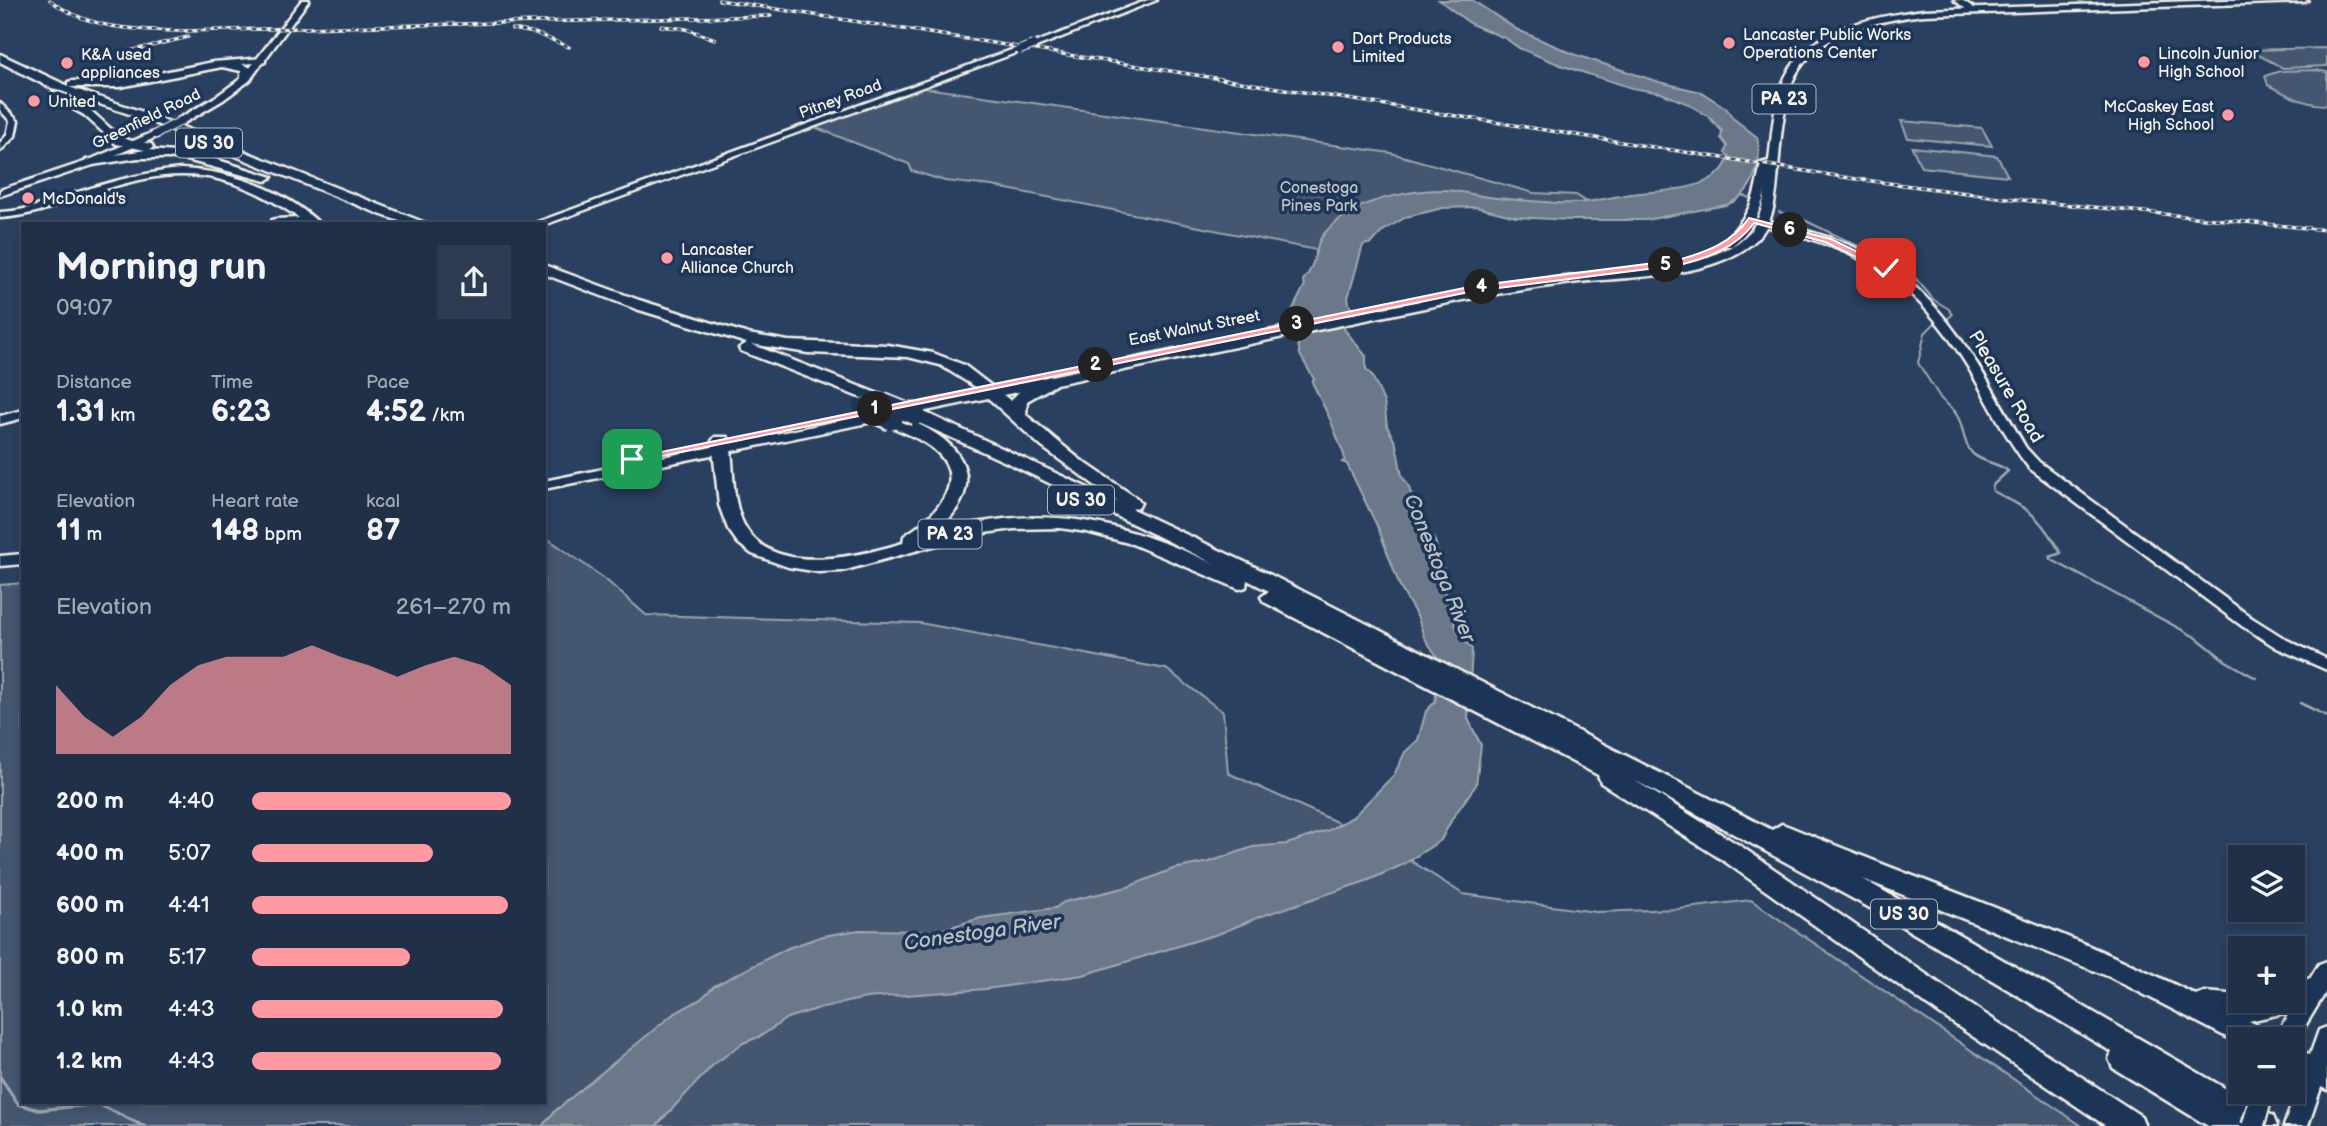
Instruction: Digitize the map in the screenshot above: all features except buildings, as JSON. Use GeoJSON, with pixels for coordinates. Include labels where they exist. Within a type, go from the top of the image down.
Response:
{"type":"FeatureCollection","features":[{"type":"Feature","properties":{"kind":"highway","name":"US 30"},"geometry":{"type":"LineString","coordinates":[[0,57],[23,73],[146,117],[416,222]]}},
{"type":"Feature","properties":{"kind":"highway"},"geometry":{"type":"LineString","coordinates":[[146,117],[131,101],[133,95],[149,83],[198,69],[261,60]]}},
{"type":"Feature","properties":{"kind":"highway"},"geometry":{"type":"LineString","coordinates":[[23,73],[69,83],[99,86],[137,81],[207,65],[261,60]]}},
{"type":"Feature","properties":{"kind":"highway","name":"US 30"},"geometry":{"type":"LineString","coordinates":[[0,63],[397,222]]}},
{"type":"Feature","properties":{"kind":"highway"},"geometry":{"type":"LineString","coordinates":[[198,69],[240,66],[248,70],[246,79]]}},
{"type":"Feature","properties":{"kind":"highway"},"geometry":{"type":"LineString","coordinates":[[23,73],[31,85],[63,98],[88,113],[121,141],[264,176],[396,222]]}},
{"type":"Feature","properties":{"kind":"highway"},"geometry":{"type":"LineString","coordinates":[[90,163],[132,153],[169,152]]}},
{"type":"Feature","properties":{"kind":"highway","name":"US 30"},"geometry":{"type":"LineString","coordinates":[[546,270],[630,302],[903,418],[1061,490],[1255,589],[1303,607]]}},
{"type":"Feature","properties":{"kind":"highway"},"geometry":{"type":"LineString","coordinates":[[546,279],[903,418],[947,451],[957,468],[959,487],[945,514],[925,532],[899,546],[860,557],[828,560],[798,557],[772,548],[757,539],[745,527],[739,513],[726,444]]}},
{"type":"Feature","properties":{"kind":"highway"},"geometry":{"type":"LineString","coordinates":[[630,302],[723,333],[760,342],[821,349],[896,350],[932,357],[960,369],[1096,479],[1244,570]]}},
{"type":"Feature","properties":{"kind":"highway"},"geometry":{"type":"LineString","coordinates":[[1018,418],[1016,407],[1021,398],[1049,382]]}},
{"type":"Feature","properties":{"kind":"highway","name":"US 30"},"geometry":{"type":"LineString","coordinates":[[903,418],[1014,458],[1244,570],[1303,607],[1806,873],[1947,953],[2235,1126]]}},
{"type":"Feature","properties":{"kind":"highway","name":"PA 23"},"geometry":{"type":"LineString","coordinates":[[726,444],[730,509],[737,530],[755,547],[786,560],[818,565],[853,564],[879,559],[977,528],[1026,522],[1064,522],[1101,527],[1140,538],[1255,589]]}},
{"type":"Feature","properties":{"kind":"highway"},"geometry":{"type":"LineString","coordinates":[[1541,732],[1824,852],[2063,946],[2235,1027]]}},
{"type":"Feature","properties":{"kind":"highway"},"geometry":{"type":"LineString","coordinates":[[1541,732],[1733,854],[1950,1006],[2132,1126]]}},
{"type":"Feature","properties":{"kind":"highway","name":"US 30"},"geometry":{"type":"LineString","coordinates":[[1541,732],[1892,907],[2263,1126]]}},
{"type":"Feature","properties":{"kind":"highway"},"geometry":{"type":"LineString","coordinates":[[2178,998],[2228,1008]]}},
{"type":"Feature","properties":{"kind":"main road","name":"Greenfield Road"},"geometry":{"type":"LineString","coordinates":[[0,192],[90,163],[156,134],[220,98],[246,79],[306,0]]}},
{"type":"Feature","properties":{"kind":"main road","name":"Pitney Road"},"geometry":{"type":"LineString","coordinates":[[543,222],[1154,0]]}},
{"type":"Feature","properties":{"kind":"main road"},"geometry":{"type":"LineString","coordinates":[[1957,0],[1970,8]]}},
{"type":"Feature","properties":{"kind":"main road","name":"PA 23"},"geometry":{"type":"LineString","coordinates":[[1758,222],[1786,87],[1791,74],[1804,57],[1830,38],[1868,22],[1917,13],[2027,4],[2044,0]]}},
{"type":"Feature","properties":{"kind":"main road","name":"PA 23"},"geometry":{"type":"LineString","coordinates":[[1970,8],[2304,0]]}},
{"type":"Feature","properties":{"kind":"main road"},"geometry":{"type":"LineString","coordinates":[[0,105],[12,116],[14,128],[11,136],[0,148]]}},
{"type":"Feature","properties":{"kind":"main road"},"geometry":{"type":"LineString","coordinates":[[0,215],[44,208],[128,180],[210,172],[239,178],[288,204],[313,222]]}},
{"type":"Feature","properties":{"kind":"main road"},"geometry":{"type":"LineString","coordinates":[[288,204],[284,213],[275,220],[313,222]]}},
{"type":"Feature","properties":{"kind":"main road","name":"East Walnut Street"},"geometry":{"type":"LineString","coordinates":[[726,444],[1430,300],[1685,267],[1736,249],[1752,239],[1758,222]]}},
{"type":"Feature","properties":{"kind":"main road","name":"Pleasure Road"},"geometry":{"type":"LineString","coordinates":[[1758,222],[1851,250],[1902,279],[1946,323],[2021,449],[2034,465],[2253,627],[2327,665]]}},
{"type":"Feature","properties":{"kind":"main road","name":"East Walnut Street"},"geometry":{"type":"LineString","coordinates":[[988,390],[1049,382],[1184,350]]}},
{"type":"Feature","properties":{"kind":"main road"},"geometry":{"type":"LineString","coordinates":[[0,420],[21,415]]}},
{"type":"Feature","properties":{"kind":"main road"},"geometry":{"type":"LineString","coordinates":[[546,478],[726,444]]}},
{"type":"Feature","properties":{"kind":"main road"},"geometry":{"type":"LineString","coordinates":[[546,485],[726,444]]}},
{"type":"Feature","properties":{"kind":"main road"},"geometry":{"type":"LineString","coordinates":[[0,555],[21,554]]}},
{"type":"Feature","properties":{"kind":"main road"},"geometry":{"type":"LineString","coordinates":[[0,561],[21,559]]}},
{"type":"Feature","properties":{"kind":"main road"},"geometry":{"type":"LineString","coordinates":[[2290,1027],[2311,986]]}},
{"type":"Feature","properties":{"kind":"main road"},"geometry":{"type":"LineString","coordinates":[[2297,1121],[2311,1068],[2327,1037]]}},
{"type":"Feature","properties":{"kind":"main road"},"geometry":{"type":"LineString","coordinates":[[2253,1126],[2259,1104]]}},
{"type":"Feature","properties":{"kind":"green space"},"geometry":{"type":"Polygon","coordinates":[[[2327,49],[2327,66],[2283,68],[2249,50],[2327,49]]]}},
{"type":"Feature","properties":{"kind":"green space"},"geometry":{"type":"Polygon","coordinates":[[[2280,71],[2327,72],[2327,105],[2289,96],[2268,85],[2265,76],[2280,71]]]}},
{"type":"Feature","properties":{"kind":"green space","name":"Conestoga Pines Park"},"geometry":{"type":"Polygon","coordinates":[[[918,87],[1391,153],[1534,193],[1576,195],[1601,211],[1413,205],[1321,251],[992,186],[945,181],[912,171],[909,164],[814,127],[918,87]]]}},
{"type":"Feature","properties":{"kind":"green space"},"geometry":{"type":"Polygon","coordinates":[[[1901,121],[1982,128],[1992,146],[1908,138],[1901,121]]]}},
{"type":"Feature","properties":{"kind":"green space"},"geometry":{"type":"Polygon","coordinates":[[[1912,147],[1997,156],[2008,176],[1921,167],[1912,147]]]}},
{"type":"Feature","properties":{"kind":"green space"},"geometry":{"type":"Polygon","coordinates":[[[546,537],[605,579],[646,615],[920,623],[1166,669],[1223,712],[1228,773],[1381,842],[1463,894],[1596,912],[1679,909],[1751,900],[2082,1126],[0,1126],[0,585],[21,583],[21,1104],[546,1104],[546,537]]]}},
{"type":"Feature","properties":{"kind":"water","name":"Conestoga River"},"geometry":{"type":"Polygon","coordinates":[[[1439,0],[1472,0],[1518,30],[1576,55],[1659,82],[1701,92],[1726,108],[1734,119],[1757,137],[1758,147],[1754,177],[1743,194],[1726,205],[1646,220],[1516,217],[1476,207],[1443,208],[1406,217],[1383,231],[1372,243],[1363,245],[1348,298],[1353,309],[1344,329],[1366,356],[1366,369],[1372,375],[1384,402],[1387,426],[1396,444],[1402,476],[1419,516],[1435,541],[1447,575],[1445,594],[1454,608],[1454,622],[1460,635],[1472,649],[1468,719],[1481,745],[1476,785],[1441,840],[1404,864],[1369,880],[1259,917],[1221,933],[1083,975],[986,989],[866,998],[787,1018],[761,1036],[743,1043],[713,1065],[656,1126],[542,1126],[555,1111],[672,1015],[701,999],[714,986],[788,948],[823,936],[859,930],[937,931],[981,918],[1055,908],[1064,902],[1128,887],[1173,869],[1209,862],[1253,847],[1287,844],[1329,830],[1353,817],[1394,775],[1405,752],[1418,740],[1426,711],[1435,702],[1440,661],[1424,637],[1418,618],[1401,589],[1379,530],[1347,464],[1342,462],[1345,460],[1344,455],[1330,419],[1312,382],[1314,379],[1300,355],[1292,311],[1305,285],[1303,280],[1312,266],[1320,240],[1333,225],[1352,211],[1402,194],[1448,190],[1514,200],[1585,202],[1672,190],[1701,183],[1714,177],[1729,156],[1725,153],[1727,146],[1721,138],[1722,131],[1708,116],[1686,103],[1661,93],[1632,88],[1563,66],[1519,48],[1505,38],[1471,24],[1439,0]]]}},
{"type":"Feature","properties":{"kind":"waterway"},"geometry":{"type":"LineString","coordinates":[[1742,195],[1752,199]]}},
{"type":"Feature","properties":{"kind":"waterway"},"geometry":{"type":"LineString","coordinates":[[1779,212],[1804,220],[1875,254]]}},
{"type":"Feature","properties":{"kind":"waterway"},"geometry":{"type":"LineString","coordinates":[[1893,264],[1916,279],[1934,300],[1949,309],[1952,315],[1947,319]]}},
{"type":"Feature","properties":{"kind":"waterway"},"geometry":{"type":"LineString","coordinates":[[1938,320],[1925,333],[1918,363],[1941,399],[1956,412]]}},
{"type":"Feature","properties":{"kind":"waterway"},"geometry":{"type":"LineString","coordinates":[[1954,411],[1972,453],[2008,471],[1992,486],[1993,491],[2033,515],[2046,530],[2061,553],[2050,557],[2052,560],[2197,638],[2226,661],[2256,678]]}},
{"type":"Feature","properties":{"kind":"waterway"},"geometry":{"type":"LineString","coordinates":[[2300,703],[2327,716]]}},
{"type":"Feature","properties":{"kind":"waterway"},"geometry":{"type":"LineString","coordinates":[[0,1077],[18,1104],[39,1110],[98,1104],[144,1126]]}},
{"type":"Feature","properties":{"kind":"railway"},"geometry":{"type":"LineString","coordinates":[[50,0],[65,10],[97,23],[131,29],[184,31],[771,16]]}},
{"type":"Feature","properties":{"kind":"railway"},"geometry":{"type":"LineString","coordinates":[[719,0],[1856,179],[2030,201],[2327,230]]}},
{"type":"Feature","properties":{"kind":"railway"},"geometry":{"type":"LineString","coordinates":[[661,26],[686,29],[715,39]]}},
{"type":"Feature","properties":{"kind":"railway"},"geometry":{"type":"LineString","coordinates":[[512,29],[535,33],[569,47]]}},
{"type":"Feature","properties":{"kind":"railway"},"geometry":{"type":"LineString","coordinates":[[126,52],[188,37]]}},
{"type":"Feature","properties":{"kind":"place","name":"Lancaster Public Works Operations Center"},"geometry":{"type":"Point","coordinates":[1729,43]}},
{"type":"Feature","properties":{"kind":"place","name":"Dart Products Limited"},"geometry":{"type":"Point","coordinates":[1338,47]}},
{"type":"Feature","properties":{"kind":"place","name":"Lincoln Junior High School"},"geometry":{"type":"Point","coordinates":[2144,62]}},
{"type":"Feature","properties":{"kind":"place","name":"K&A used appliances"},"geometry":{"type":"Point","coordinates":[67,63]}},
{"type":"Feature","properties":{"kind":"place","name":"United"},"geometry":{"type":"Point","coordinates":[34,101]}},
{"type":"Feature","properties":{"kind":"place","name":"McCaskey East High School"},"geometry":{"type":"Point","coordinates":[2228,115]}},
{"type":"Feature","properties":{"kind":"place","name":"McDonald's"},"geometry":{"type":"Point","coordinates":[28,198]}},
{"type":"Feature","properties":{"kind":"place","name":"Lancaster Alliance Church"},"geometry":{"type":"Point","coordinates":[667,258]}},
{"type":"Feature","properties":{"kind":"route"},"geometry":{"type":"LineString","coordinates":[[632,459],[1474,288],[1679,262],[1703,256],[1730,243],[1744,232],[1752,220],[1828,241],[1861,254],[1886,268]]}}]}
